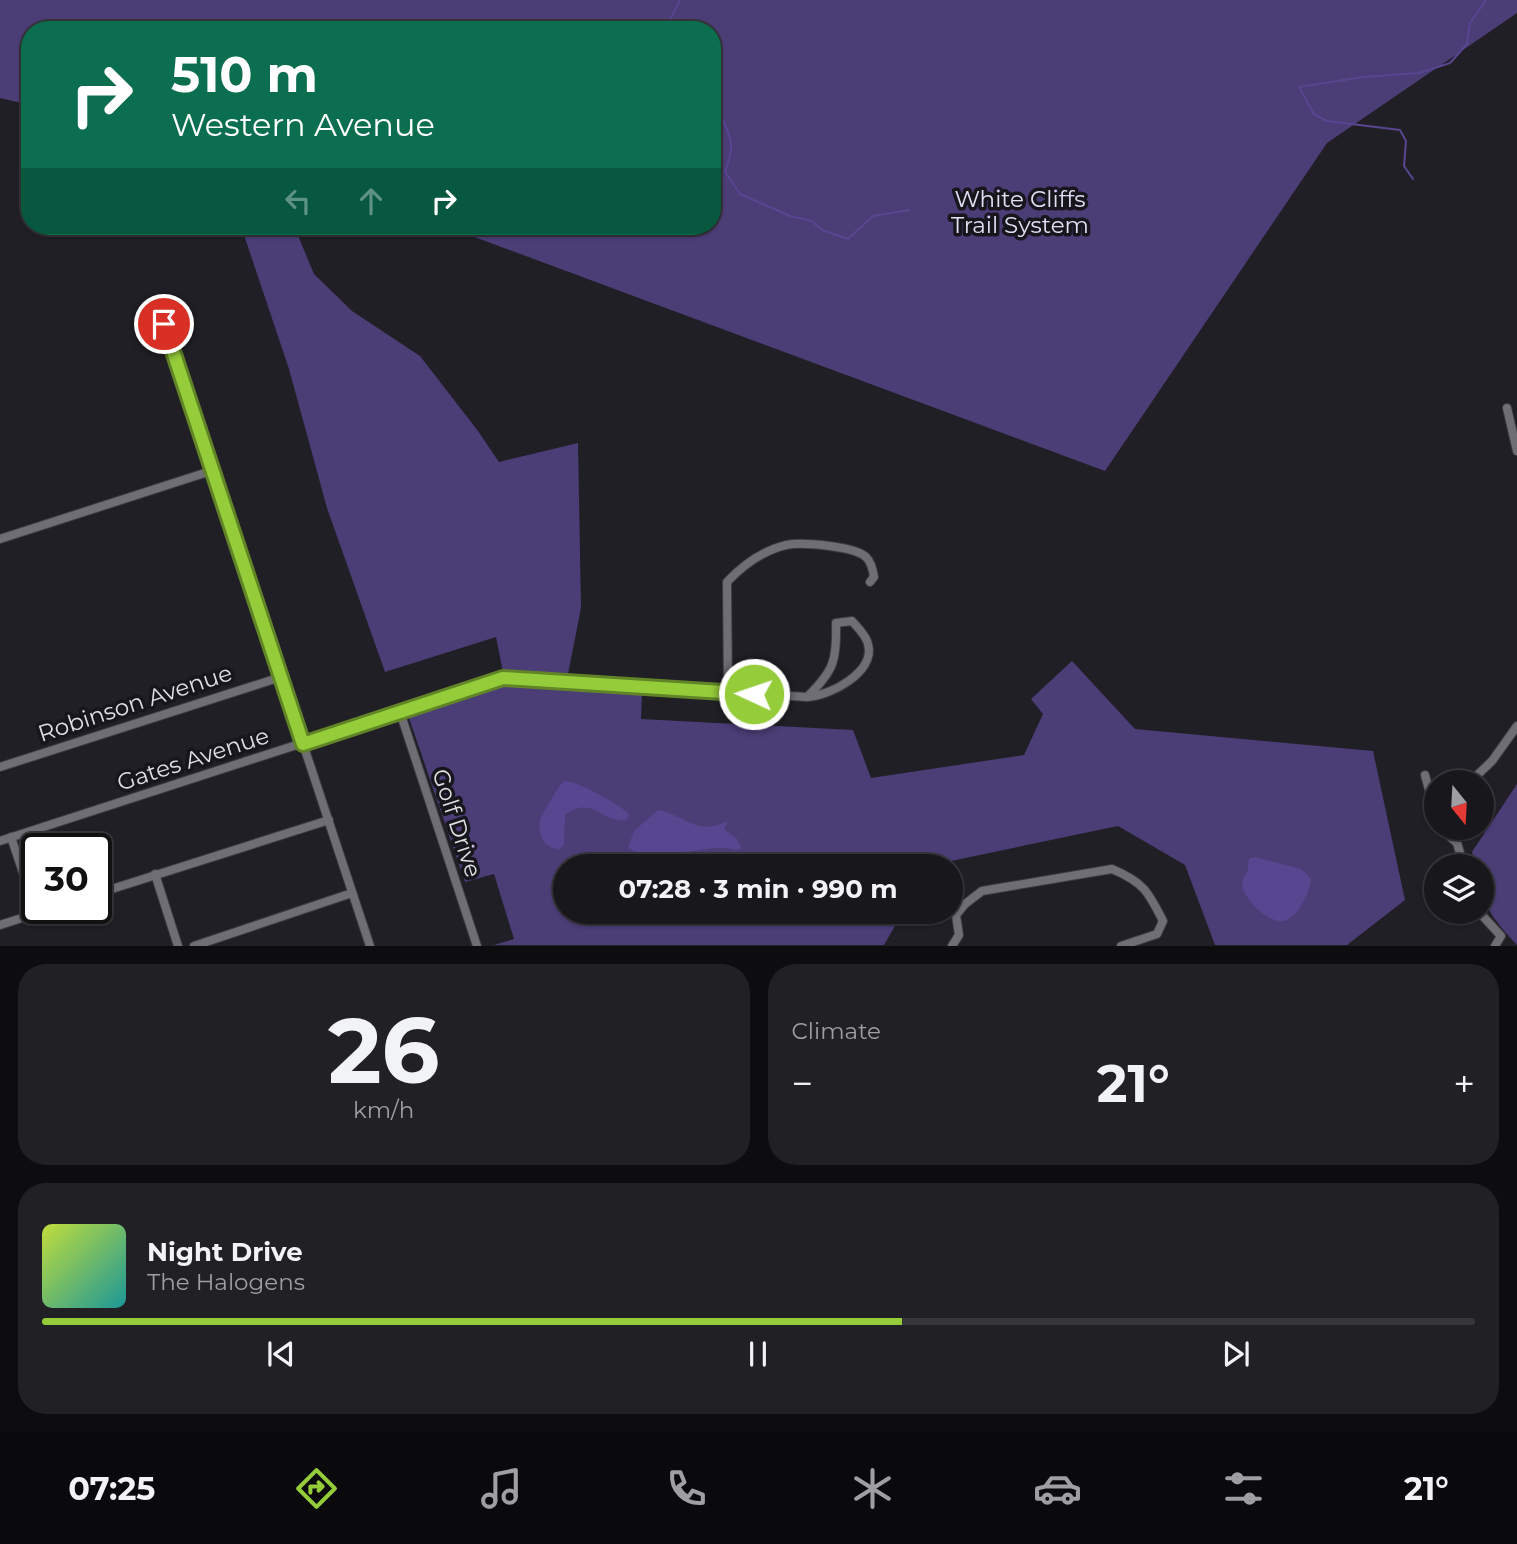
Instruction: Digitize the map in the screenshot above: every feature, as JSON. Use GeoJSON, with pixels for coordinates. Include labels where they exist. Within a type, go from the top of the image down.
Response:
{"type":"FeatureCollection","features":[{"type":"Feature","properties":{"kind":"street"},"geometry":{"type":"LineString","coordinates":[[164,324],[370,946]]}},
{"type":"Feature","properties":{"kind":"street"},"geometry":{"type":"LineString","coordinates":[[1507,408],[1517,451]]}},
{"type":"Feature","properties":{"kind":"street"},"geometry":{"type":"LineString","coordinates":[[0,539],[214,470]]}},
{"type":"Feature","properties":{"kind":"street"},"geometry":{"type":"LineString","coordinates":[[728,693],[727,582],[743,565],[757,556],[788,545],[856,551],[867,558],[874,577],[870,582]]}},
{"type":"Feature","properties":{"kind":"street"},"geometry":{"type":"LineString","coordinates":[[852,621],[868,641],[870,652],[865,663],[847,682],[834,690],[807,697],[829,673],[834,663],[837,649],[836,622],[852,621]]}},
{"type":"Feature","properties":{"kind":"street","name":"Robinson Avenue"},"geometry":{"type":"LineString","coordinates":[[0,767],[281,677]]}},
{"type":"Feature","properties":{"kind":"street","name":"Gates Avenue"},"geometry":{"type":"LineString","coordinates":[[0,841],[503,678],[807,697]]}},
{"type":"Feature","properties":{"kind":"street","name":"Golf Drive"},"geometry":{"type":"LineString","coordinates":[[400,712],[477,946]]}},
{"type":"Feature","properties":{"kind":"street"},"geometry":{"type":"LineString","coordinates":[[1483,770],[1517,726]]}},
{"type":"Feature","properties":{"kind":"street"},"geometry":{"type":"LineString","coordinates":[[112,889],[329,820]]}},
{"type":"Feature","properties":{"kind":"street"},"geometry":{"type":"LineString","coordinates":[[11,837],[21,867]]}},
{"type":"Feature","properties":{"kind":"street"},"geometry":{"type":"LineString","coordinates":[[952,946],[959,935],[956,915],[982,891],[1111,869],[1132,878],[1150,894],[1163,920],[1157,934],[1121,946]]}},
{"type":"Feature","properties":{"kind":"street"},"geometry":{"type":"LineString","coordinates":[[155,874],[178,946]]}},
{"type":"Feature","properties":{"kind":"street"},"geometry":{"type":"LineString","coordinates":[[194,946],[352,892]]}},
{"type":"Feature","properties":{"kind":"street"},"geometry":{"type":"LineString","coordinates":[[0,925],[21,919]]}},
{"type":"Feature","properties":{"kind":"street"},"geometry":{"type":"LineString","coordinates":[[1490,924],[1501,936],[1495,946]]}},
{"type":"Feature","properties":{"kind":"green space","name":"White Cliffs Trail System"},"geometry":{"type":"Polygon","coordinates":[[[0,0],[1517,0],[1517,13],[1327,143],[1105,471],[469,235],[721,235],[721,21],[21,21],[21,103],[0,98],[0,0]]]}},
{"type":"Feature","properties":{"kind":"green space"},"geometry":{"type":"Polygon","coordinates":[[[244,235],[298,235],[314,274],[352,311],[420,356],[499,462],[578,443],[581,608],[568,674],[503,672],[496,637],[385,672],[327,508],[289,369],[244,235]]]}},
{"type":"Feature","properties":{"kind":"green space"},"geometry":{"type":"Polygon","coordinates":[[[1072,661],[1135,729],[1373,751],[1405,900],[1347,945],[1215,945],[1185,865],[1118,826],[963,858],[963,854],[553,854],[553,924],[896,924],[884,945],[494,945],[514,939],[494,874],[465,882],[409,718],[507,685],[642,694],[641,719],[853,730],[871,778],[1024,755],[1043,714],[1031,699],[1072,661]]]}},
{"type":"Feature","properties":{"kind":"green space"},"geometry":{"type":"Polygon","coordinates":[[[1517,784],[1517,945],[1494,918],[1494,854],[1472,852],[1480,840],[1494,840],[1494,819],[1517,784]]]}},
{"type":"Feature","properties":{"kind":"shaded area"},"geometry":{"type":"Polygon","coordinates":[[[564,781],[588,789],[617,805],[629,814],[627,820],[611,818],[590,808],[575,809],[565,815],[564,845],[559,849],[546,844],[541,835],[540,820],[564,781]]]}},
{"type":"Feature","properties":{"kind":"shaded area"},"geometry":{"type":"Polygon","coordinates":[[[658,810],[700,826],[708,827],[728,821],[724,829],[737,839],[741,848],[675,854],[642,853],[628,848],[634,831],[658,810]]]}},
{"type":"Feature","properties":{"kind":"shaded area"},"geometry":{"type":"Polygon","coordinates":[[[1255,857],[1301,869],[1311,879],[1301,905],[1287,920],[1276,920],[1263,914],[1244,891],[1242,883],[1248,870],[1249,859],[1255,857]]]}},
{"type":"Feature","properties":{"kind":"waterway"},"geometry":{"type":"LineString","coordinates":[[670,21],[680,0]]}},
{"type":"Feature","properties":{"kind":"waterway"},"geometry":{"type":"LineString","coordinates":[[1413,179],[1404,166],[1406,141],[1400,130],[1327,121],[1314,114],[1299,87],[1363,77],[1419,73],[1450,63],[1467,44],[1470,23],[1486,0]]}},
{"type":"Feature","properties":{"kind":"waterway"},"geometry":{"type":"LineString","coordinates":[[721,119],[731,145],[725,171],[740,194],[790,216],[812,221],[822,230],[848,239],[873,216],[909,210]]}},
{"type":"Feature","properties":{"kind":"route"},"geometry":{"type":"LineString","coordinates":[[164,324],[303,744],[503,678],[754,694]]}}]}
